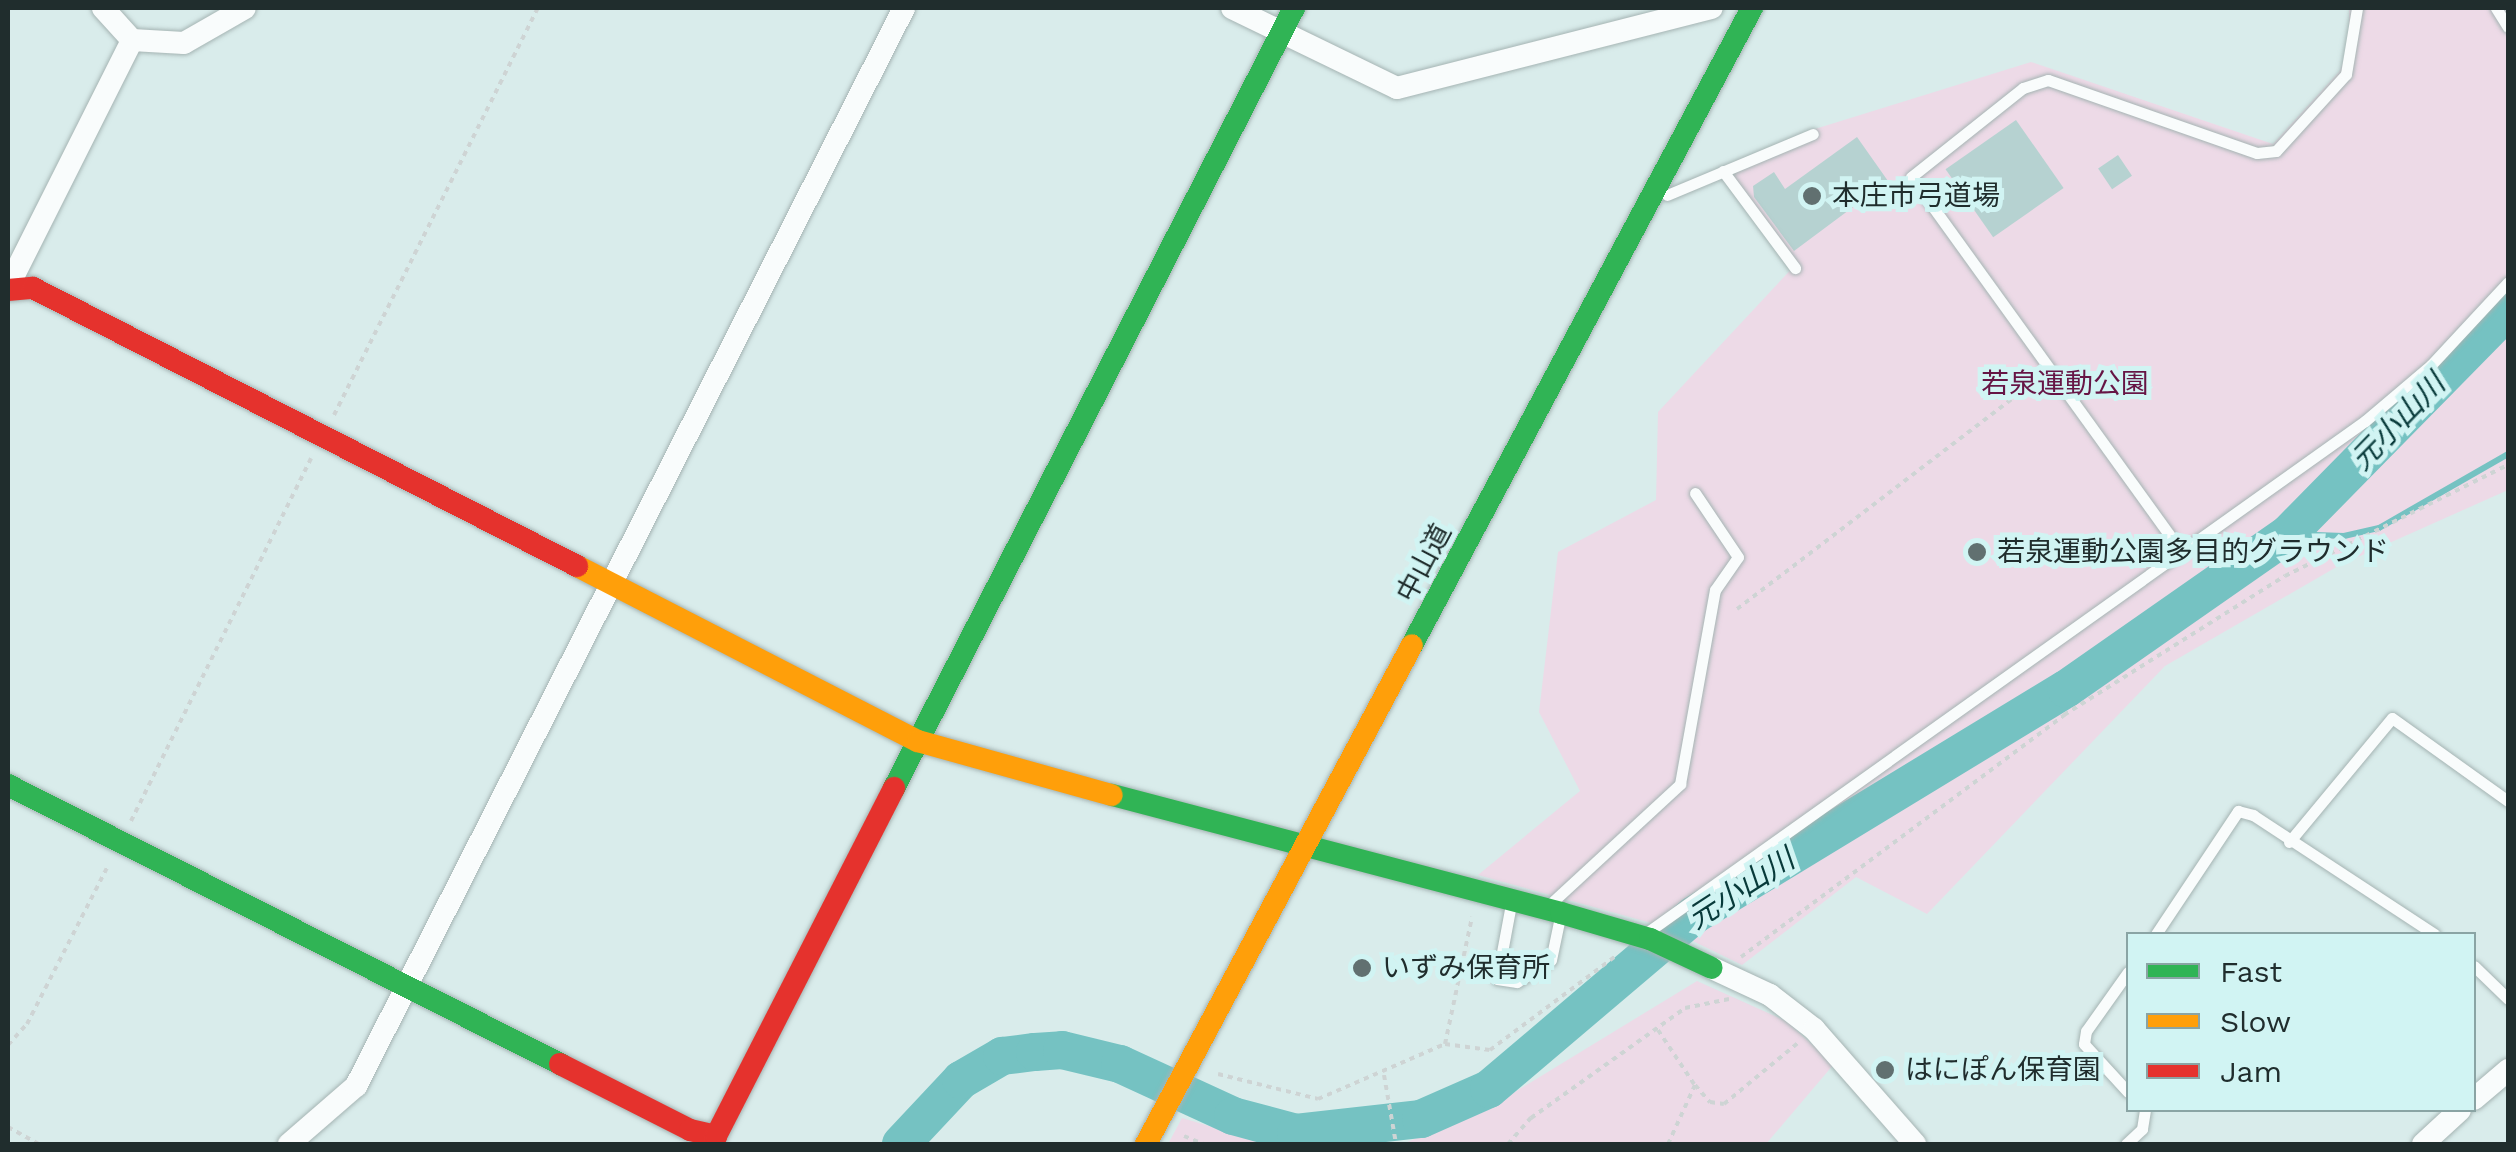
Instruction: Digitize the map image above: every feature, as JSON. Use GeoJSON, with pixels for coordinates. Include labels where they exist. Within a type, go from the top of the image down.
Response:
{"type":"FeatureCollection","features":[{"type":"Feature","properties":{"kind":"main road"},"geometry":{"type":"LineString","coordinates":[[8,785],[409,985],[686,1137],[716,1136],[1294,8]]}},
{"type":"Feature","properties":{"kind":"main road","name":"中山道"},"geometry":{"type":"LineString","coordinates":[[1146,1144],[1654,200],[1752,8]]}},
{"type":"Feature","properties":{"kind":"main road"},"geometry":{"type":"LineString","coordinates":[[8,289],[33,288],[918,741],[1304,850],[1553,911],[1646,938],[1717,970]]}},
{"type":"Feature","properties":{"kind":"street"},"geometry":{"type":"LineString","coordinates":[[103,8],[132,40],[184,43],[245,8]]}},
{"type":"Feature","properties":{"kind":"street"},"geometry":{"type":"LineString","coordinates":[[290,1144],[356,1086],[904,8]]}},
{"type":"Feature","properties":{"kind":"street"},"geometry":{"type":"LineString","coordinates":[[1232,8],[1398,88],[1712,8]]}},
{"type":"Feature","properties":{"kind":"street"},"geometry":{"type":"LineString","coordinates":[[8,289],[132,40]]}},
{"type":"Feature","properties":{"kind":"street"},"geometry":{"type":"LineString","coordinates":[[1717,970],[1748,984],[1814,1029],[1915,1144]]}},
{"type":"Feature","properties":{"kind":"street"},"geometry":{"type":"LineString","coordinates":[[2476,1097],[2508,1070]]}},
{"type":"Feature","properties":{"kind":"street"},"geometry":{"type":"LineString","coordinates":[[2428,1143],[2458,1112]]}},
{"type":"Feature","properties":{"kind":"lane"},"geometry":{"type":"LineString","coordinates":[[2181,551],[1911,177],[2022,88],[2048,80],[2256,153],[2276,152],[2346,74],[2358,8]]}},
{"type":"Feature","properties":{"kind":"lane"},"geometry":{"type":"LineString","coordinates":[[2496,8],[2508,26]]}},
{"type":"Feature","properties":{"kind":"lane"},"geometry":{"type":"LineString","coordinates":[[1654,200],[1813,134]]}},
{"type":"Feature","properties":{"kind":"lane"},"geometry":{"type":"LineString","coordinates":[[1724,171],[1795,268]]}},
{"type":"Feature","properties":{"kind":"lane"},"geometry":{"type":"LineString","coordinates":[[1646,938],[2366,421],[2430,365],[2508,282]]}},
{"type":"Feature","properties":{"kind":"lane"},"geometry":{"type":"LineString","coordinates":[[1512,900],[1496,978],[1517,982],[1551,960],[1553,911],[1680,784],[1715,590],[1738,557],[1695,494]]}},
{"type":"Feature","properties":{"kind":"lane"},"geometry":{"type":"LineString","coordinates":[[2289,842],[2392,718],[2508,801]]}},
{"type":"Feature","properties":{"kind":"lane"},"geometry":{"type":"LineString","coordinates":[[2157,932],[2232,815],[2253,815],[2431,932]]}},
{"type":"Feature","properties":{"kind":"lane"},"geometry":{"type":"LineString","coordinates":[[2476,968],[2508,999]]}},
{"type":"Feature","properties":{"kind":"lane"},"geometry":{"type":"LineString","coordinates":[[2126,975],[2086,1030],[2084,1044],[2126,1090]]}},
{"type":"Feature","properties":{"kind":"lane"},"geometry":{"type":"LineString","coordinates":[[2126,1144],[2142,1128],[2145,1112]]}},
{"type":"Feature","properties":{"kind":"path"},"geometry":{"type":"LineString","coordinates":[[8,1045],[27,1024],[121,841],[538,8]]}},
{"type":"Feature","properties":{"kind":"path"},"geometry":{"type":"LineString","coordinates":[[1737,609],[2050,369]]}},
{"type":"Feature","properties":{"kind":"path"},"geometry":{"type":"LineString","coordinates":[[1717,970],[2064,715],[2285,576],[2508,465]]}},
{"type":"Feature","properties":{"kind":"path"},"geometry":{"type":"LineString","coordinates":[[1445,1044],[1477,891]]}},
{"type":"Feature","properties":{"kind":"path"},"geometry":{"type":"LineString","coordinates":[[1187,1068],[1318,1099],[1384,1074],[1445,1044],[1490,1050],[1646,938]]}},
{"type":"Feature","properties":{"kind":"path"},"geometry":{"type":"LineString","coordinates":[[1508,1144],[1531,1118],[1686,1008],[1720,1006],[1748,984]]}},
{"type":"Feature","properties":{"kind":"path"},"geometry":{"type":"LineString","coordinates":[[1658,1030],[1710,1102],[1724,1104],[1814,1029]]}},
{"type":"Feature","properties":{"kind":"path"},"geometry":{"type":"LineString","coordinates":[[1384,1074],[1396,1144]]}},
{"type":"Feature","properties":{"kind":"path"},"geometry":{"type":"LineString","coordinates":[[1668,1144],[1695,1085]]}},
{"type":"Feature","properties":{"kind":"path"},"geometry":{"type":"LineString","coordinates":[[8,1127],[40,1144]]}},
{"type":"Feature","properties":{"kind":"green space","name":"若泉運動公園"},"geometry":{"type":"Polygon","coordinates":[[[2349,8],[2508,8],[2508,490],[2340,565],[2165,666],[1927,914],[1856,877],[1742,965],[1662,926],[1478,875],[1580,791],[1539,712],[1558,552],[1656,500],[1658,412],[1797,263],[1729,173],[1817,138],[1815,129],[2031,62],[2273,144],[2339,72],[2349,50],[2349,8]]]}},
{"type":"Feature","properties":{"kind":"green space"},"geometry":{"type":"Polygon","coordinates":[[[1697,981],[1786,1021],[1834,1064],[1766,1144],[1403,1144],[1500,1101],[1697,981]]]}},
{"type":"Feature","properties":{"kind":"green space"},"geometry":{"type":"Polygon","coordinates":[[[1182,1118],[1233,1133],[1303,1144],[1168,1144],[1182,1118]]]}},
{"type":"Feature","properties":{"kind":"building"},"geometry":{"type":"Polygon","coordinates":[[[2016,120],[2064,188],[1993,237],[1946,169],[2016,120]]]}},
{"type":"Feature","properties":{"kind":"building","name":"本庄市弓道場"},"geometry":{"type":"Polygon","coordinates":[[[1857,137],[1888,181],[1794,251],[1754,197],[1753,186],[1774,172],[1785,189],[1857,137]]]}},
{"type":"Feature","properties":{"kind":"building"},"geometry":{"type":"Polygon","coordinates":[[[2118,155],[2132,176],[2112,189],[2098,168],[2118,155]]]}},
{"type":"Feature","properties":{"kind":"waterway","name":"元小山川"},"geometry":{"type":"LineString","coordinates":[[901,1144],[961,1080],[1002,1056],[1035,1052],[1062,1050],[1120,1064],[1233,1116],[1296,1133],[1421,1119],[1489,1089],[1694,915],[2066,689],[2288,534],[2508,310]]}},
{"type":"Feature","properties":{"kind":"waterway"},"geometry":{"type":"LineString","coordinates":[[2288,534],[2344,536],[2379,528],[2508,454]]}},
{"type":"Feature","properties":{"kind":"traffic: fast"},"geometry":{"type":"LineString","coordinates":[[894,788],[1294,8]]}},
{"type":"Feature","properties":{"kind":"traffic: fast"},"geometry":{"type":"LineString","coordinates":[[1412,645],[1752,8]]}},
{"type":"Feature","properties":{"kind":"traffic: fast"},"geometry":{"type":"LineString","coordinates":[[8,785],[560,1064]]}},
{"type":"Feature","properties":{"kind":"traffic: fast"},"geometry":{"type":"LineString","coordinates":[[1112,795],[1561,913],[1650,939],[1712,968]]}},
{"type":"Feature","properties":{"kind":"traffic: slow"},"geometry":{"type":"LineString","coordinates":[[577,566],[918,741],[1112,795]]}},
{"type":"Feature","properties":{"kind":"traffic: slow"},"geometry":{"type":"LineString","coordinates":[[1146,1144],[1412,645]]}},
{"type":"Feature","properties":{"kind":"traffic: jam"},"geometry":{"type":"LineString","coordinates":[[8,290],[33,288],[577,566]]}},
{"type":"Feature","properties":{"kind":"traffic: jam"},"geometry":{"type":"LineString","coordinates":[[560,1064],[690,1130],[716,1136],[894,788]]}},
{"type":"Feature","properties":{"kind":"place","name":"本庄市弓道場"},"geometry":{"type":"Point","coordinates":[1812,196]}},
{"type":"Feature","properties":{"kind":"place","name":"若泉運動公園多目的グラウンド"},"geometry":{"type":"Point","coordinates":[1977,552]}},
{"type":"Feature","properties":{"kind":"place","name":"いずみ保育所"},"geometry":{"type":"Point","coordinates":[1362,968]}},
{"type":"Feature","properties":{"kind":"place","name":"はにぽん保育園"},"geometry":{"type":"Point","coordinates":[1885,1070]}}]}
